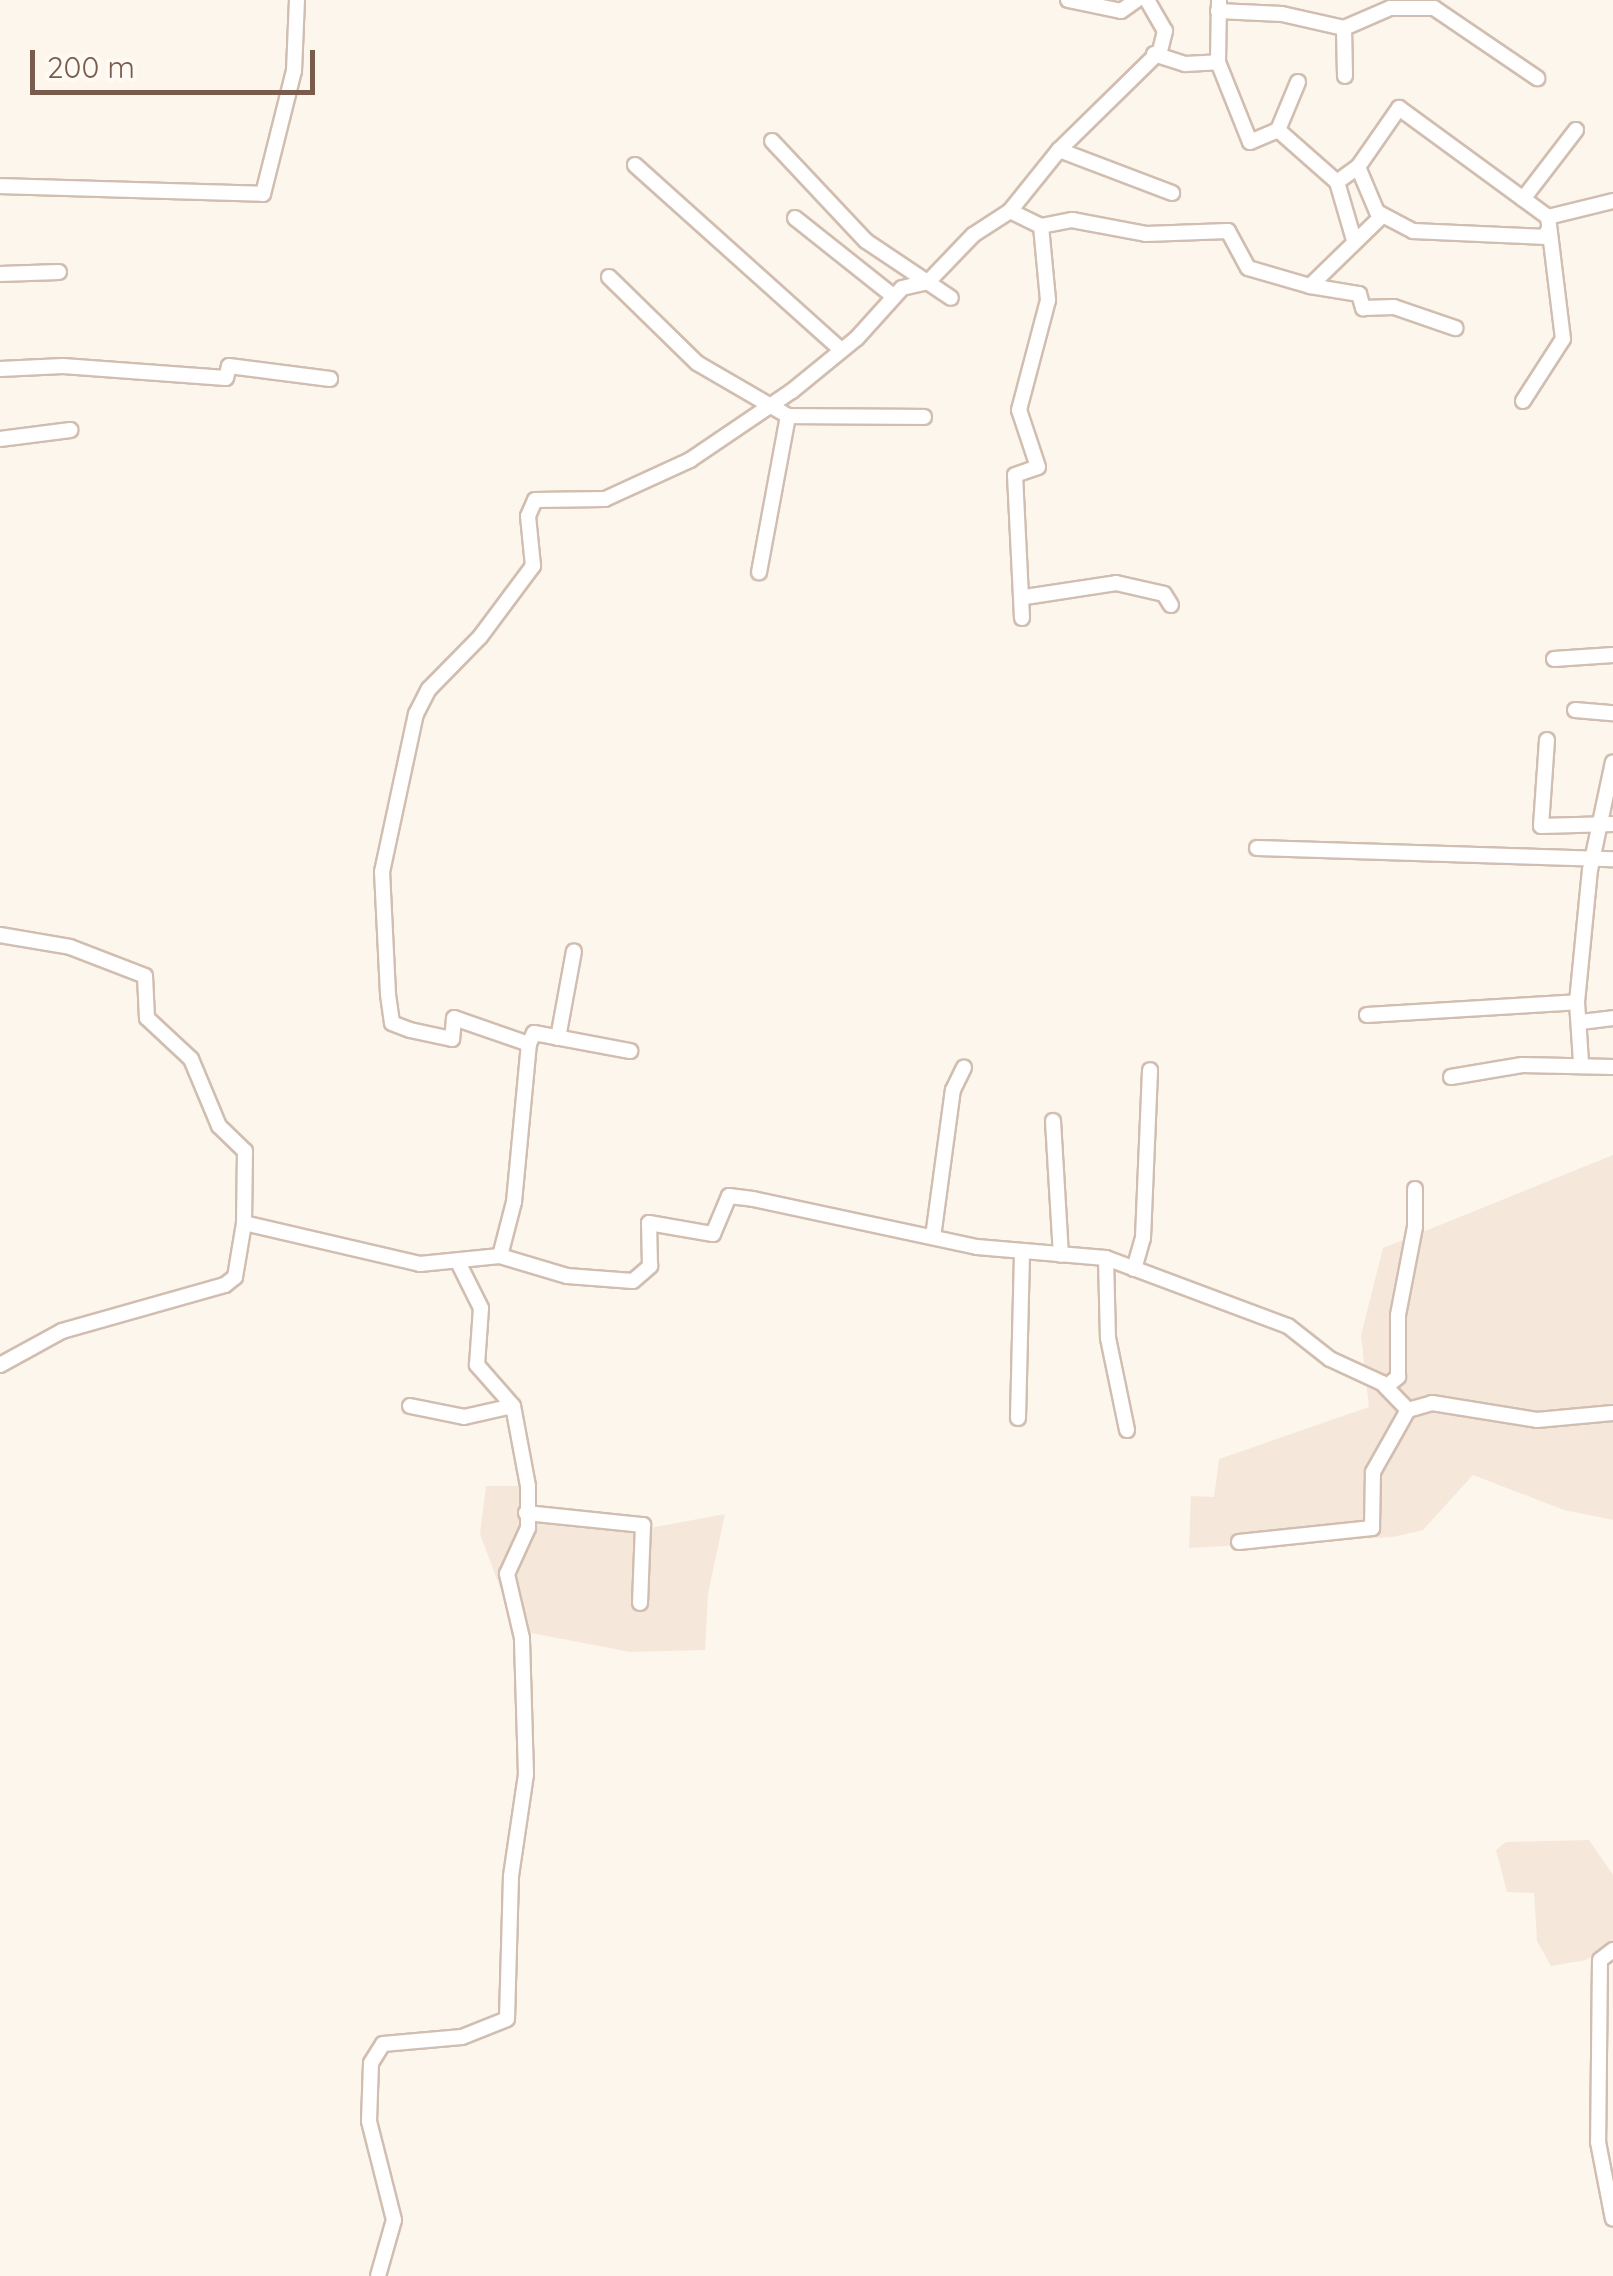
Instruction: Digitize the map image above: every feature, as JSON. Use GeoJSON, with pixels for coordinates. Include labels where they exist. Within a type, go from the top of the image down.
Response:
{"type":"FeatureCollection","features":[{"type":"Feature","properties":{"kind":"street"},"geometry":{"type":"LineString","coordinates":[[0,186],[263,194],[294,71],[298,0]]}},
{"type":"Feature","properties":{"kind":"street"},"geometry":{"type":"LineString","coordinates":[[1068,0],[1121,11],[1137,0]]}},
{"type":"Feature","properties":{"kind":"street"},"geometry":{"type":"LineString","coordinates":[[530,1044],[454,1018],[452,1039],[392,1023],[382,872],[416,714],[434,681],[480,638],[533,566],[528,516],[535,500],[605,499],[690,460],[774,405],[883,314],[893,296],[928,282],[973,235],[1010,210],[1059,150],[1154,54],[1166,31],[1148,0]]}},
{"type":"Feature","properties":{"kind":"street"},"geometry":{"type":"LineString","coordinates":[[1298,82],[1278,130],[1250,142],[1218,62],[1218,6],[1282,14],[1344,28],[1390,8],[1434,8],[1537,78]]}},
{"type":"Feature","properties":{"kind":"street"},"geometry":{"type":"LineString","coordinates":[[1344,28],[1345,76]]}},
{"type":"Feature","properties":{"kind":"street"},"geometry":{"type":"LineString","coordinates":[[1154,54],[1185,64],[1218,62]]}},
{"type":"Feature","properties":{"kind":"street"},"geometry":{"type":"LineString","coordinates":[[1337,182],[1358,167],[1399,108],[1522,199],[1548,224],[1563,338],[1523,401]]}},
{"type":"Feature","properties":{"kind":"street"},"geometry":{"type":"LineString","coordinates":[[1278,130],[1337,182],[1354,240]]}},
{"type":"Feature","properties":{"kind":"street"},"geometry":{"type":"LineString","coordinates":[[1522,199],[1576,130]]}},
{"type":"Feature","properties":{"kind":"street"},"geometry":{"type":"LineString","coordinates":[[772,141],[866,241],[951,298]]}},
{"type":"Feature","properties":{"kind":"street"},"geometry":{"type":"LineString","coordinates":[[1059,150],[1172,192]]}},
{"type":"Feature","properties":{"kind":"street"},"geometry":{"type":"LineString","coordinates":[[635,165],[840,349]]}},
{"type":"Feature","properties":{"kind":"street"},"geometry":{"type":"LineString","coordinates":[[1358,167],[1382,216],[1413,231],[1547,238],[1548,224]]}},
{"type":"Feature","properties":{"kind":"street"},"geometry":{"type":"LineString","coordinates":[[1548,224],[1613,201]]}},
{"type":"Feature","properties":{"kind":"street"},"geometry":{"type":"LineString","coordinates":[[1010,210],[1041,226],[1072,220],[1178,236],[1228,231],[1248,268],[1310,286],[1359,294],[1363,308],[1394,307],[1455,328]]}},
{"type":"Feature","properties":{"kind":"street"},"geometry":{"type":"LineString","coordinates":[[1310,286],[1382,216]]}},
{"type":"Feature","properties":{"kind":"street"},"geometry":{"type":"LineString","coordinates":[[795,218],[893,296]]}},
{"type":"Feature","properties":{"kind":"street"},"geometry":{"type":"LineString","coordinates":[[1022,618],[1025,597],[1015,475],[1038,468],[1020,410],[1048,300],[1041,226]]}},
{"type":"Feature","properties":{"kind":"street"},"geometry":{"type":"LineString","coordinates":[[0,274],[59,272]]}},
{"type":"Feature","properties":{"kind":"street"},"geometry":{"type":"LineString","coordinates":[[609,277],[697,363],[788,416],[924,416]]}},
{"type":"Feature","properties":{"kind":"street"},"geometry":{"type":"LineString","coordinates":[[0,369],[63,366],[226,378],[229,366],[330,380]]}},
{"type":"Feature","properties":{"kind":"street"},"geometry":{"type":"LineString","coordinates":[[759,572],[788,416]]}},
{"type":"Feature","properties":{"kind":"street"},"geometry":{"type":"LineString","coordinates":[[0,439],[70,430]]}},
{"type":"Feature","properties":{"kind":"street"},"geometry":{"type":"LineString","coordinates":[[1025,597],[1116,584],[1164,594],[1171,606]]}},
{"type":"Feature","properties":{"kind":"street"},"geometry":{"type":"LineString","coordinates":[[1554,659],[1613,655]]}},
{"type":"Feature","properties":{"kind":"street"},"geometry":{"type":"LineString","coordinates":[[1575,710],[1613,713]]}},
{"type":"Feature","properties":{"kind":"street"},"geometry":{"type":"LineString","coordinates":[[1547,740],[1541,826],[1607,824]]}},
{"type":"Feature","properties":{"kind":"street"},"geometry":{"type":"LineString","coordinates":[[1581,1062],[1581,1022],[1576,1002],[1594,858],[1607,824],[1613,762]]}},
{"type":"Feature","properties":{"kind":"street"},"geometry":{"type":"LineString","coordinates":[[1257,848],[1613,859]]}},
{"type":"Feature","properties":{"kind":"street"},"geometry":{"type":"LineString","coordinates":[[0,935],[70,946],[145,976],[146,1018],[191,1058],[218,1126],[245,1152],[244,1222],[234,1276],[225,1285],[62,1331],[0,1364]]}},
{"type":"Feature","properties":{"kind":"street"},"geometry":{"type":"LineString","coordinates":[[558,1038],[574,951]]}},
{"type":"Feature","properties":{"kind":"street"},"geometry":{"type":"LineString","coordinates":[[1367,1015],[1576,1002]]}},
{"type":"Feature","properties":{"kind":"street"},"geometry":{"type":"LineString","coordinates":[[1581,1022],[1613,1018]]}},
{"type":"Feature","properties":{"kind":"street"},"geometry":{"type":"LineString","coordinates":[[500,1256],[514,1202],[534,1032],[630,1051]]}},
{"type":"Feature","properties":{"kind":"street"},"geometry":{"type":"LineString","coordinates":[[1451,1077],[1581,1062],[1613,1067]]}},
{"type":"Feature","properties":{"kind":"street"},"geometry":{"type":"LineString","coordinates":[[933,1237],[954,1090],[964,1067]]}},
{"type":"Feature","properties":{"kind":"street"},"geometry":{"type":"LineString","coordinates":[[1134,1268],[1144,1238],[1150,1070]]}},
{"type":"Feature","properties":{"kind":"street"},"geometry":{"type":"LineString","coordinates":[[1053,1121],[1061,1254]]}},
{"type":"Feature","properties":{"kind":"street"},"geometry":{"type":"LineString","coordinates":[[1386,1387],[1398,1377],[1398,1314],[1416,1227],[1415,1189]]}},
{"type":"Feature","properties":{"kind":"street"},"geometry":{"type":"LineString","coordinates":[[244,1222],[420,1264],[500,1256],[567,1276],[634,1281],[650,1266],[649,1223],[713,1234],[729,1196],[1022,1252],[1106,1258],[1288,1326],[1330,1359],[1386,1387],[1408,1410]]}},
{"type":"Feature","properties":{"kind":"street"},"geometry":{"type":"LineString","coordinates":[[1018,1418],[1022,1252]]}},
{"type":"Feature","properties":{"kind":"street"},"geometry":{"type":"LineString","coordinates":[[1106,1258],[1108,1338],[1127,1430]]}},
{"type":"Feature","properties":{"kind":"street"},"geometry":{"type":"LineString","coordinates":[[378,2276],[394,2220],[369,2121],[371,2063],[383,2044],[462,2037],[506,2020],[511,1876],[528,1723],[517,1602],[507,1574],[522,1547],[528,1486],[513,1406],[480,1373],[481,1308],[458,1262]]}},
{"type":"Feature","properties":{"kind":"street"},"geometry":{"type":"LineString","coordinates":[[1239,1542],[1372,1528],[1373,1472],[1408,1410],[1432,1403],[1536,1420],[1613,1413]]}},
{"type":"Feature","properties":{"kind":"street"},"geometry":{"type":"LineString","coordinates":[[410,1406],[464,1417],[513,1406]]}},
{"type":"Feature","properties":{"kind":"street"},"geometry":{"type":"LineString","coordinates":[[526,1513],[643,1526],[640,1603]]}},
{"type":"Feature","properties":{"kind":"street"},"geometry":{"type":"LineString","coordinates":[[1613,1950],[1600,1960],[1598,2142],[1613,2219]]}},
{"type":"Feature","properties":{"kind":"shaded area"},"geometry":{"type":"Polygon","coordinates":[[[1613,1155],[1613,1520],[1564,1510],[1473,1475],[1423,1530],[1393,1537],[1189,1548],[1191,1496],[1214,1497],[1219,1459],[1369,1407],[1361,1335],[1383,1248],[1613,1155]]]}},
{"type":"Feature","properties":{"kind":"shaded area"},"geometry":{"type":"Polygon","coordinates":[[[486,1486],[528,1486],[531,1517],[639,1530],[725,1514],[708,1594],[705,1650],[630,1652],[516,1630],[480,1534],[486,1486]]]}},
{"type":"Feature","properties":{"kind":"shaded area"},"geometry":{"type":"Polygon","coordinates":[[[1589,1840],[1613,1875],[1613,1942],[1586,1960],[1551,1966],[1537,1941],[1534,1893],[1507,1892],[1496,1850],[1506,1842],[1589,1840]]]}}]}
